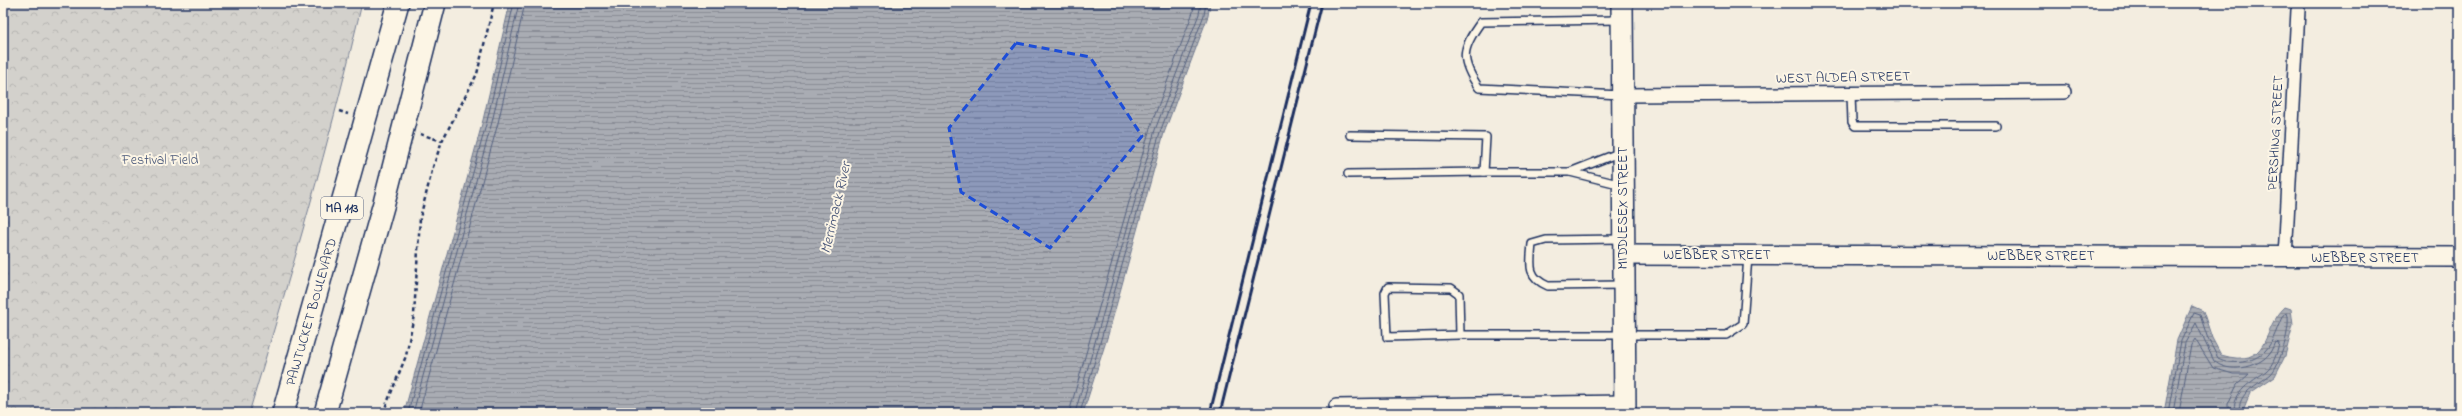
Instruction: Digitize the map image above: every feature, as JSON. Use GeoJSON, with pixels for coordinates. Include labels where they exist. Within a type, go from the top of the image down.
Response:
{"type":"FeatureCollection","features":[{"type":"Feature","properties":{"kind":"main road","name":"PAWTUCKET BOULEVARD"},"geometry":{"type":"LineString","coordinates":[[283,413],[398,3]]}},
{"type":"Feature","properties":{"kind":"main road","name":"MA 113"},"geometry":{"type":"LineString","coordinates":[[325,413],[384,203],[435,3]]}},
{"type":"Feature","properties":{"kind":"main road","name":"MIDDLESEX STREET"},"geometry":{"type":"LineString","coordinates":[[1622,11],[1625,407]]}},
{"type":"Feature","properties":{"kind":"street","name":"PERSHING STREET"},"geometry":{"type":"LineString","coordinates":[[2285,258],[2298,10]]}},
{"type":"Feature","properties":{"kind":"street","name":"WEST ALDEA STREET"},"geometry":{"type":"LineString","coordinates":[[1623,95],[2064,92]]}},
{"type":"Feature","properties":{"kind":"street","name":"WEBBER STREET"},"geometry":{"type":"LineString","coordinates":[[1624,247],[1748,255],[2285,258],[2459,257]]}},
{"type":"Feature","properties":{"kind":"street"},"geometry":{"type":"LineString","coordinates":[[1336,406],[1625,407]]}},
{"type":"Feature","properties":{"kind":"lane"},"geometry":{"type":"LineString","coordinates":[[1622,11],[1481,22],[1467,41],[1466,68],[1479,88],[1623,95]]}},
{"type":"Feature","properties":{"kind":"lane"},"geometry":{"type":"LineString","coordinates":[[1851,94],[1852,122],[1855,126],[1996,126]]}},
{"type":"Feature","properties":{"kind":"lane"},"geometry":{"type":"LineString","coordinates":[[1350,135],[1486,137],[1484,172]]}},
{"type":"Feature","properties":{"kind":"lane"},"geometry":{"type":"LineString","coordinates":[[1570,172],[1623,151]]}},
{"type":"Feature","properties":{"kind":"lane"},"geometry":{"type":"LineString","coordinates":[[1348,174],[1570,172],[1623,185]]}},
{"type":"Feature","properties":{"kind":"lane"},"geometry":{"type":"LineString","coordinates":[[1624,247],[1546,240],[1532,244],[1530,269],[1538,282],[1548,286],[1624,285]]}},
{"type":"Feature","properties":{"kind":"lane"},"geometry":{"type":"LineString","coordinates":[[1460,335],[1459,294],[1451,288],[1388,287],[1385,293],[1387,338],[1460,335],[1726,335],[1743,324],[1748,255]]}},
{"type":"Feature","properties":{"kind":"path"},"geometry":{"type":"LineString","coordinates":[[383,413],[406,356],[414,315],[420,218],[433,167],[442,141],[477,74],[494,3]]}},
{"type":"Feature","properties":{"kind":"path"},"geometry":{"type":"LineString","coordinates":[[339,111],[350,114]]}},
{"type":"Feature","properties":{"kind":"path"},"geometry":{"type":"LineString","coordinates":[[420,134],[442,141]]}},
{"type":"Feature","properties":{"kind":"highlighted area"},"geometry":{"type":"Polygon","coordinates":[[[1016,43],[1090,57],[1142,136],[1050,248],[961,192],[949,128],[1016,43]]]}},
{"type":"Feature","properties":{"kind":"green space","name":"Festival Field"},"geometry":{"type":"Polygon","coordinates":[[[3,3],[362,3],[337,106],[309,209],[249,413],[3,413],[3,3]]]}},
{"type":"Feature","properties":{"kind":"water","name":"Merrimack River"},"geometry":{"type":"Polygon","coordinates":[[[510,3],[1210,3],[1208,16],[1164,133],[1108,335],[1083,413],[404,413],[483,120],[510,3]]]}},
{"type":"Feature","properties":{"kind":"water"},"geometry":{"type":"Polygon","coordinates":[[[2192,306],[2203,311],[2212,338],[2221,355],[2237,358],[2249,357],[2257,352],[2263,345],[2277,316],[2285,307],[2291,309],[2293,325],[2285,356],[2275,376],[2250,393],[2242,413],[2164,413],[2177,340],[2192,306]]]}},
{"type":"Feature","properties":{"kind":"railway"},"geometry":{"type":"LineString","coordinates":[[1210,413],[1311,3]]}},
{"type":"Feature","properties":{"kind":"railway"},"geometry":{"type":"LineString","coordinates":[[1220,413],[1322,3]]}}]}
